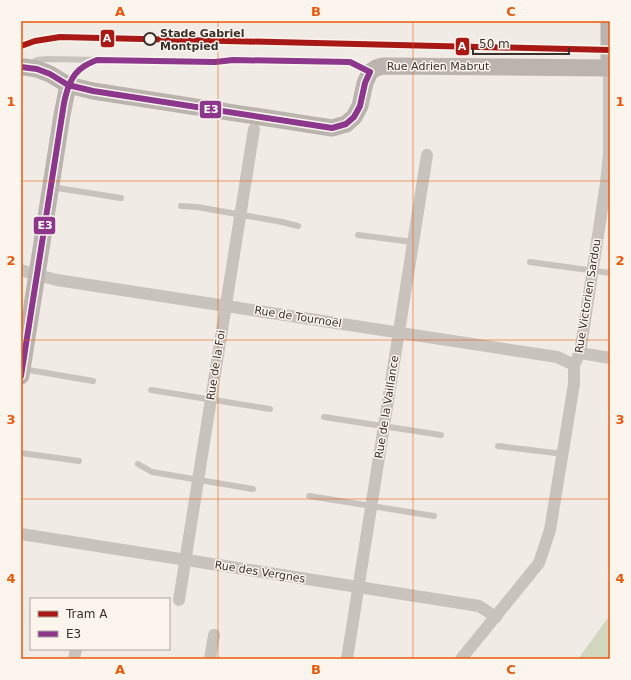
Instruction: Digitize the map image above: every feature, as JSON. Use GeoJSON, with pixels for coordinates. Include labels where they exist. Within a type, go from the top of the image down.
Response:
{"type":"FeatureCollection","features":[{"type":"Feature","properties":{"kind":"street","name":"Rue Victorien Sardou"},"geometry":{"type":"LineString","coordinates":[[461,659],[539,563],[550,530],[574,384],[574,365],[580,353],[592,270],[608,183],[608,21]]}},
{"type":"Feature","properties":{"kind":"street","name":"Rue Adrien Mabrut"},"geometry":{"type":"LineString","coordinates":[[370,72],[376,68],[392,65],[609,68]]}},
{"type":"Feature","properties":{"kind":"street"},"geometry":{"type":"LineString","coordinates":[[23,67],[50,74],[68,85],[93,91],[332,128],[346,124],[354,117],[360,106],[365,83],[370,72]]}},
{"type":"Feature","properties":{"kind":"street"},"geometry":{"type":"LineString","coordinates":[[22,372],[68,85]]}},
{"type":"Feature","properties":{"kind":"street","name":"Rue de la Foi"},"geometry":{"type":"LineString","coordinates":[[179,600],[254,129]]}},
{"type":"Feature","properties":{"kind":"street","name":"Rue de la Vaillance"},"geometry":{"type":"LineString","coordinates":[[348,659],[427,155]]}},
{"type":"Feature","properties":{"kind":"street","name":"Rue de Tournoël"},"geometry":{"type":"LineString","coordinates":[[21,270],[57,280],[557,357],[574,365]]}},
{"type":"Feature","properties":{"kind":"street"},"geometry":{"type":"LineString","coordinates":[[580,353],[610,358]]}},
{"type":"Feature","properties":{"kind":"street","name":"Rue des Vergnes"},"geometry":{"type":"LineString","coordinates":[[21,534],[479,606],[496,617]]}},
{"type":"Feature","properties":{"kind":"street"},"geometry":{"type":"LineString","coordinates":[[210,659],[214,635]]}},
{"type":"Feature","properties":{"kind":"lane"},"geometry":{"type":"LineString","coordinates":[[23,67],[38,60],[47,59],[214,62],[233,60],[350,62],[370,72]]}},
{"type":"Feature","properties":{"kind":"lane"},"geometry":{"type":"LineString","coordinates":[[68,85],[73,76],[81,68],[97,60]]}},
{"type":"Feature","properties":{"kind":"lane"},"geometry":{"type":"LineString","coordinates":[[51,186],[121,198]]}},
{"type":"Feature","properties":{"kind":"lane"},"geometry":{"type":"LineString","coordinates":[[181,206],[197,207],[298,226]]}},
{"type":"Feature","properties":{"kind":"lane"},"geometry":{"type":"LineString","coordinates":[[358,235],[413,242]]}},
{"type":"Feature","properties":{"kind":"lane"},"geometry":{"type":"LineString","coordinates":[[530,262],[610,273]]}},
{"type":"Feature","properties":{"kind":"lane"},"geometry":{"type":"LineString","coordinates":[[22,372],[93,381]]}},
{"type":"Feature","properties":{"kind":"lane"},"geometry":{"type":"LineString","coordinates":[[151,390],[270,409]]}},
{"type":"Feature","properties":{"kind":"lane"},"geometry":{"type":"LineString","coordinates":[[324,417],[441,435]]}},
{"type":"Feature","properties":{"kind":"lane"},"geometry":{"type":"LineString","coordinates":[[498,446],[563,454]]}},
{"type":"Feature","properties":{"kind":"lane"},"geometry":{"type":"LineString","coordinates":[[21,453],[79,462]]}},
{"type":"Feature","properties":{"kind":"lane"},"geometry":{"type":"LineString","coordinates":[[138,464],[152,472],[253,489]]}},
{"type":"Feature","properties":{"kind":"lane"},"geometry":{"type":"LineString","coordinates":[[309,496],[434,516]]}},
{"type":"Feature","properties":{"kind":"green space"},"geometry":{"type":"Polygon","coordinates":[[[610,615],[610,659],[578,659],[610,615]]]}},
{"type":"Feature","properties":{"kind":"tram line","name":"A"},"geometry":{"type":"LineString","coordinates":[[21,46],[35,41],[60,37],[610,50]]}},
{"type":"Feature","properties":{"kind":"transit line","name":"E3"},"geometry":{"type":"LineString","coordinates":[[21,376],[64,103],[70,83],[79,70],[97,60],[215,62],[233,60],[350,62],[370,72]]}},
{"type":"Feature","properties":{"kind":"transit line","name":"E3"},"geometry":{"type":"LineString","coordinates":[[21,67],[37,69],[50,74],[68,85],[93,91],[332,128],[346,124],[354,117],[360,106],[365,83],[370,72]]}},
{"type":"Feature","properties":{"kind":"place","name":"Stade Gabriel Montpied"},"geometry":{"type":"Point","coordinates":[150,39]}}]}
